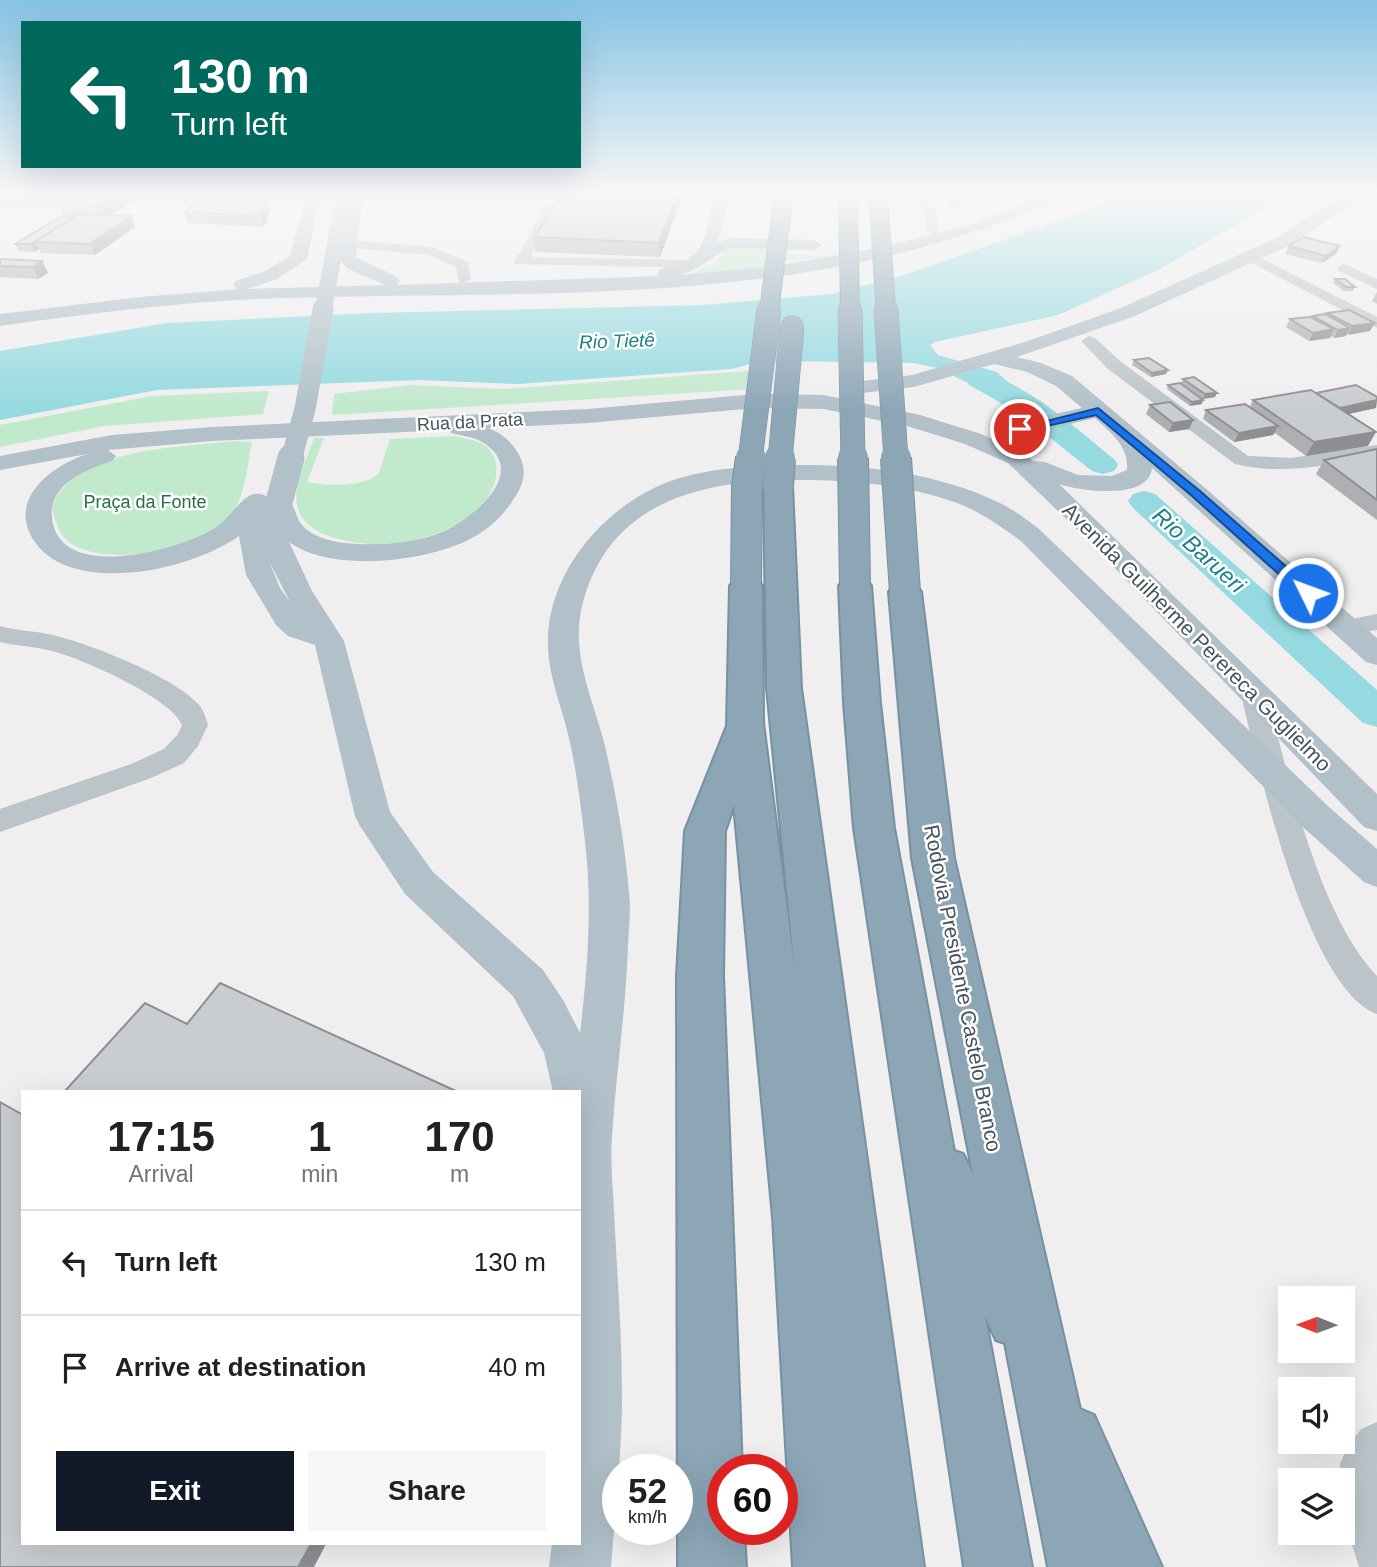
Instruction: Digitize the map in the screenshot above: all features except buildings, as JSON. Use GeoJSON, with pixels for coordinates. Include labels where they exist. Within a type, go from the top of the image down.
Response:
{"type":"FeatureCollection","features":[{"type":"Feature","properties":{"kind":"highway"},"geometry":{"type":"LineString","coordinates":[[787,266],[747,486],[784,688],[890,1567]]}},
{"type":"Feature","properties":{"kind":"highway"},"geometry":{"type":"LineString","coordinates":[[712,1567],[700,976],[705,831],[745,723],[778,486],[796,266]]}},
{"type":"Feature","properties":{"kind":"highway"},"geometry":{"type":"LineString","coordinates":[[849,266],[855,586],[862,703],[874,828],[998,1567]]}},
{"type":"Feature","properties":{"kind":"highway","name":"Rodovia Presidente Castelo Branco"},"geometry":{"type":"LineString","coordinates":[[883,266],[905,592],[933,858],[1082,1567]]}},
{"type":"Feature","properties":{"kind":"highway"},"geometry":{"type":"LineString","coordinates":[[745,723],[800,1217],[827,1567]]}},
{"type":"Feature","properties":{"kind":"highway"},"geometry":{"type":"LineString","coordinates":[[926,1138],[1042,1368],[1128,1567]]}},
{"type":"Feature","properties":{"kind":"main road"},"geometry":{"type":"LineString","coordinates":[[230,288],[271,275],[285,266]]}},
{"type":"Feature","properties":{"kind":"main road"},"geometry":{"type":"LineString","coordinates":[[270,456],[285,407],[319,266]]}},
{"type":"Feature","properties":{"kind":"main road"},"geometry":{"type":"LineString","coordinates":[[326,266],[305,409],[253,519],[252,555],[257,573],[274,602],[295,627],[329,641],[373,816],[419,883],[528,983],[548,1014],[566,1051],[576,1090]]}},
{"type":"Feature","properties":{"kind":"main road"},"geometry":{"type":"LineString","coordinates":[[357,266],[391,281]]}},
{"type":"Feature","properties":{"kind":"main road"},"geometry":{"type":"LineString","coordinates":[[0,318],[54,304],[230,288],[391,281],[464,272],[648,275],[679,271],[687,266]]}},
{"type":"Feature","properties":{"kind":"main road"},"geometry":{"type":"LineString","coordinates":[[32,297],[54,304],[585,284],[748,274],[801,266]]}},
{"type":"Feature","properties":{"kind":"main road","name":"Rua da Prata"},"geometry":{"type":"LineString","coordinates":[[0,450],[90,432],[148,426],[405,410],[880,387],[992,359],[1128,312],[1231,266]]}},
{"type":"Feature","properties":{"kind":"main road"},"geometry":{"type":"LineString","coordinates":[[1054,374],[1054,359],[1060,352],[1149,319],[1266,266]]}},
{"type":"Feature","properties":{"kind":"main road"},"geometry":{"type":"LineString","coordinates":[[0,305],[10,307],[0,318]]}},
{"type":"Feature","properties":{"kind":"main road"},"geometry":{"type":"LineString","coordinates":[[992,359],[1015,360],[1054,374],[1088,414],[1127,435],[1377,655]]}},
{"type":"Feature","properties":{"kind":"main road","name":"Rua da Prata"},"geometry":{"type":"LineString","coordinates":[[0,463],[112,442],[212,434],[435,425],[779,401],[824,402],[939,428]]}},
{"type":"Feature","properties":{"kind":"main road"},"geometry":{"type":"LineString","coordinates":[[1020,429],[1088,414]]}},
{"type":"Feature","properties":{"kind":"main road"},"geometry":{"type":"LineString","coordinates":[[267,493],[287,526],[298,537],[321,546],[343,551],[403,550],[448,540],[492,512],[509,486],[513,465],[504,449],[489,435],[435,425]]}},
{"type":"Feature","properties":{"kind":"main road","name":"Avenida Guilherme Perereca Guglielmo"},"geometry":{"type":"LineString","coordinates":[[939,428],[1080,484],[1133,478],[1141,468],[1140,458],[1127,435]]}},
{"type":"Feature","properties":{"kind":"main road"},"geometry":{"type":"LineString","coordinates":[[212,434],[125,449],[88,461],[56,479],[41,499],[37,512],[40,532],[48,543],[79,561],[107,564],[143,563],[204,545],[241,521],[267,493]]}},
{"type":"Feature","properties":{"kind":"main road","name":"Avenida Guilherme Perereca Guglielmo"},"geometry":{"type":"LineString","coordinates":[[1016,458],[1093,530],[1377,817]]}},
{"type":"Feature","properties":{"kind":"main road"},"geometry":{"type":"LineString","coordinates":[[580,1567],[594,1399],[581,1112],[607,1002],[610,894],[588,748],[563,648],[565,614],[573,583],[599,543],[623,517],[647,500],[676,487],[740,473],[790,472],[870,477],[954,493],[992,509],[1030,535],[1274,775],[1377,871]]}},
{"type":"Feature","properties":{"kind":"main road"},"geometry":{"type":"LineString","coordinates":[[0,473],[41,499]]}},
{"type":"Feature","properties":{"kind":"main road","name":"Avenida Guilherme Perereca Guglielmo"},"geometry":{"type":"LineString","coordinates":[[1093,530],[1086,516],[1090,503],[1101,494],[1136,485],[1158,484],[1196,493]]}},
{"type":"Feature","properties":{"kind":"street"},"geometry":{"type":"LineString","coordinates":[[435,266],[464,272]]}},
{"type":"Feature","properties":{"kind":"street"},"geometry":{"type":"LineString","coordinates":[[1271,266],[1377,323]]}},
{"type":"Feature","properties":{"kind":"street"},"geometry":{"type":"LineString","coordinates":[[1344,268],[1377,285]]}},
{"type":"Feature","properties":{"kind":"street"},"geometry":{"type":"LineString","coordinates":[[1089,341],[1114,365],[1242,460],[1256,465],[1277,464],[1377,451]]}},
{"type":"Feature","properties":{"kind":"street"},"geometry":{"type":"LineString","coordinates":[[1345,627],[1377,622]]}},
{"type":"Feature","properties":{"kind":"street"},"geometry":{"type":"LineString","coordinates":[[0,634],[16,640],[52,642],[104,661],[170,696],[190,711],[195,725],[189,739],[174,755],[141,771],[0,821]]}},
{"type":"Feature","properties":{"kind":"street"},"geometry":{"type":"LineString","coordinates":[[1254,695],[1284,816],[1319,911],[1350,970],[1377,999]]}},
{"type":"Feature","properties":{"kind":"street"},"geometry":{"type":"LineString","coordinates":[[1374,1544],[1364,1504],[1363,1464],[1377,1445]]}},
{"type":"Feature","properties":{"kind":"green space"},"geometry":{"type":"Polygon","coordinates":[[[708,266],[771,266],[769,267],[690,274],[708,266]]]}},
{"type":"Feature","properties":{"kind":"green space"},"geometry":{"type":"Polygon","coordinates":[[[773,369],[770,388],[332,415],[334,394],[410,385],[503,389],[773,369]]]}},
{"type":"Feature","properties":{"kind":"green space"},"geometry":{"type":"Polygon","coordinates":[[[269,391],[263,414],[104,426],[0,447],[0,425],[152,396],[269,391]]]}},
{"type":"Feature","properties":{"kind":"green space"},"geometry":{"type":"Polygon","coordinates":[[[455,436],[479,442],[488,448],[495,462],[496,477],[492,490],[476,510],[441,532],[392,543],[341,540],[313,528],[298,510],[297,488],[314,438],[324,438],[307,482],[335,485],[364,481],[379,473],[390,439],[455,436]]]}},
{"type":"Feature","properties":{"kind":"green space","name":"Praça da Fonte"},"geometry":{"type":"Polygon","coordinates":[[[237,441],[252,442],[239,502],[229,519],[196,540],[173,548],[122,555],[79,548],[59,530],[52,507],[64,487],[83,472],[106,461],[132,454],[237,441]]]}},
{"type":"Feature","properties":{"kind":"water","name":"Rio Tietê"},"geometry":{"type":"Polygon","coordinates":[[[929,266],[1165,266],[1058,315],[930,345],[938,355],[997,372],[1020,394],[1041,407],[1014,413],[983,390],[937,368],[914,363],[785,361],[754,363],[731,369],[517,384],[420,380],[157,390],[0,420],[0,351],[167,323],[371,313],[703,305],[832,294],[929,266]]]}},
{"type":"Feature","properties":{"kind":"waterway","name":"Rio Barueri"},"geometry":{"type":"LineString","coordinates":[[978,379],[1027,407],[1103,465]]}},
{"type":"Feature","properties":{"kind":"waterway","name":"Rio Barueri"},"geometry":{"type":"LineString","coordinates":[[1144,501],[1377,713]]}},
{"type":"Feature","properties":{"kind":"route"},"geometry":{"type":"LineString","coordinates":[[1020,429],[1098,411],[1196,493],[1308,593]]}}]}
